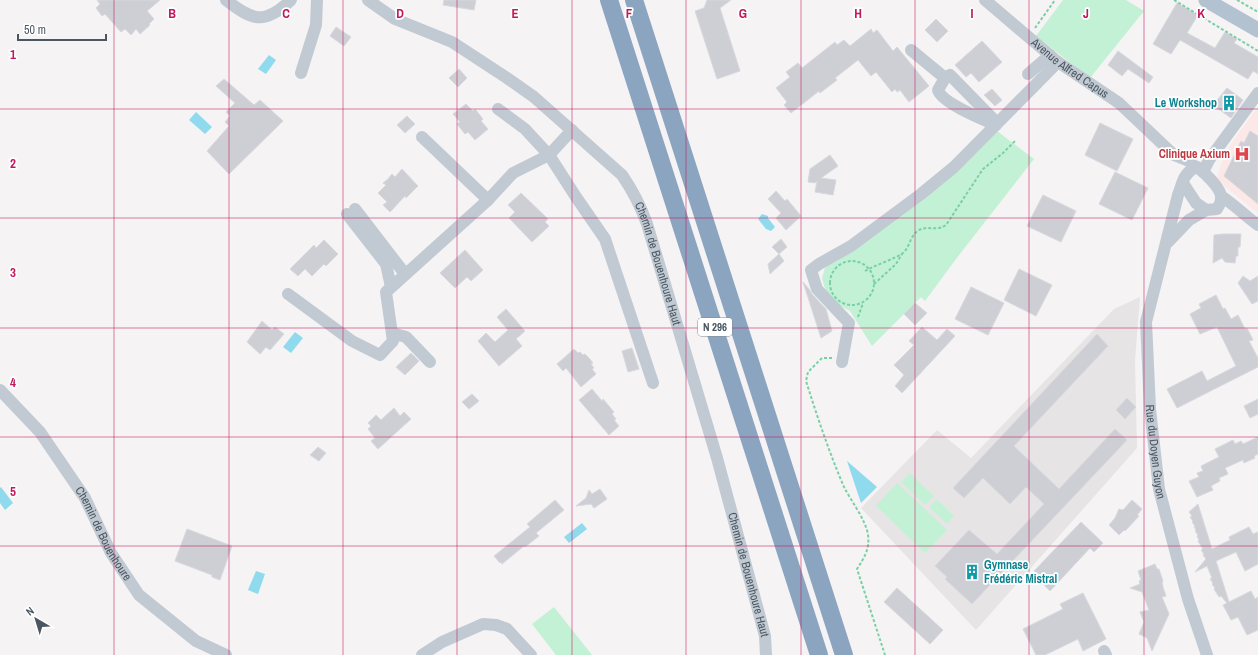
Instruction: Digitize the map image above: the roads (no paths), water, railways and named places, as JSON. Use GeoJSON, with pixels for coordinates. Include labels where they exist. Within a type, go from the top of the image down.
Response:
{"type":"FeatureCollection","features":[{"type":"Feature","properties":{"kind":"highway","name":"N 296"},"geometry":{"type":"LineString","coordinates":[[609,0],[820,655]]}},
{"type":"Feature","properties":{"kind":"highway","name":"N 296"},"geometry":{"type":"LineString","coordinates":[[634,0],[844,655]]}},
{"type":"Feature","properties":{"kind":"main road"},"geometry":{"type":"LineString","coordinates":[[1206,0],[1258,30]]}},
{"type":"Feature","properties":{"kind":"street"},"geometry":{"type":"LineString","coordinates":[[226,0],[240,11],[253,17],[263,18],[282,9],[291,0]]}},
{"type":"Feature","properties":{"kind":"street"},"geometry":{"type":"LineString","coordinates":[[301,73],[316,25],[316,0]]}},
{"type":"Feature","properties":{"kind":"street","name":"Chemin de Bouenhoure Haut"},"geometry":{"type":"LineString","coordinates":[[368,0],[395,19],[452,42],[534,97],[622,175],[639,203],[647,224],[717,458],[754,590],[765,636],[766,655]]}},
{"type":"Feature","properties":{"kind":"street","name":"Avenue Alfred Capus"},"geometry":{"type":"LineString","coordinates":[[985,0],[1054,59],[1119,103],[1156,136],[1174,155]]}},
{"type":"Feature","properties":{"kind":"street"},"geometry":{"type":"LineString","coordinates":[[911,50],[945,78]]}},
{"type":"Feature","properties":{"kind":"street"},"geometry":{"type":"LineString","coordinates":[[1028,74],[1054,59]]}},
{"type":"Feature","properties":{"kind":"street"},"geometry":{"type":"LineString","coordinates":[[842,360],[849,323],[817,289],[811,270],[851,246],[921,194],[954,167],[997,124],[1054,59]]}},
{"type":"Feature","properties":{"kind":"street"},"geometry":{"type":"LineString","coordinates":[[950,75],[997,124],[962,109],[943,97],[938,90],[945,78],[950,75]]}},
{"type":"Feature","properties":{"kind":"street"},"geometry":{"type":"LineString","coordinates":[[1183,181],[1190,170],[1199,169],[1209,160],[1258,93]]}},
{"type":"Feature","properties":{"kind":"street"},"geometry":{"type":"LineString","coordinates":[[498,109],[524,129],[549,155],[605,239],[653,383]]}},
{"type":"Feature","properties":{"kind":"street"},"geometry":{"type":"LineString","coordinates":[[288,294],[352,342],[380,355],[393,341],[386,292],[488,200],[513,173],[549,155],[572,130]]}},
{"type":"Feature","properties":{"kind":"street"},"geometry":{"type":"LineString","coordinates":[[422,137],[488,200]]}},
{"type":"Feature","properties":{"kind":"street"},"geometry":{"type":"LineString","coordinates":[[1174,155],[1189,161],[1209,177],[1222,196],[1258,225]]}},
{"type":"Feature","properties":{"kind":"street"},"geometry":{"type":"LineString","coordinates":[[1174,155],[1183,181],[1196,203],[1211,210],[1244,215]]}},
{"type":"Feature","properties":{"kind":"street","name":"Rue du Doyen Guyon"},"geometry":{"type":"LineString","coordinates":[[1183,181],[1178,195],[1146,322],[1150,409],[1160,489],[1188,599],[1207,655]]}},
{"type":"Feature","properties":{"kind":"street"},"geometry":{"type":"LineString","coordinates":[[1211,210],[1221,202],[1222,196]]}},
{"type":"Feature","properties":{"kind":"street","name":"Rue du Doyen Guyon"},"geometry":{"type":"LineString","coordinates":[[1166,245],[1189,220],[1211,210]]}},
{"type":"Feature","properties":{"kind":"street"},"geometry":{"type":"LineString","coordinates":[[391,287],[386,264],[351,212],[406,274]]}},
{"type":"Feature","properties":{"kind":"street"},"geometry":{"type":"LineString","coordinates":[[392,333],[406,337],[430,362]]}},
{"type":"Feature","properties":{"kind":"street","name":"Chemin de Bouenhoure"},"geometry":{"type":"LineString","coordinates":[[0,390],[40,432],[85,498],[112,554],[139,594],[196,641],[226,655]]}},
{"type":"Feature","properties":{"kind":"street"},"geometry":{"type":"LineString","coordinates":[[422,655],[442,642],[483,624],[496,625],[507,629],[531,655]]}},
{"type":"Feature","properties":{"kind":"water"},"geometry":{"type":"Polygon","coordinates":[[[269,55],[276,60],[266,74],[258,69],[269,55]]]}},
{"type":"Feature","properties":{"kind":"water"},"geometry":{"type":"Polygon","coordinates":[[[196,112],[212,127],[205,134],[189,120],[196,112]]]}},
{"type":"Feature","properties":{"kind":"water"},"geometry":{"type":"Polygon","coordinates":[[[762,214],[768,216],[775,227],[771,231],[766,229],[758,219],[762,214]]]}},
{"type":"Feature","properties":{"kind":"water"},"geometry":{"type":"Polygon","coordinates":[[[295,332],[303,338],[291,353],[283,347],[295,332]]]}},
{"type":"Feature","properties":{"kind":"water"},"geometry":{"type":"Polygon","coordinates":[[[847,461],[877,487],[861,503],[847,461]]]}},
{"type":"Feature","properties":{"kind":"water"},"geometry":{"type":"Polygon","coordinates":[[[1,487],[13,503],[5,510],[0,503],[1,487]]]}},
{"type":"Feature","properties":{"kind":"water"},"geometry":{"type":"Polygon","coordinates":[[[582,523],[587,529],[569,543],[564,537],[582,523]]]}},
{"type":"Feature","properties":{"kind":"water"},"geometry":{"type":"Polygon","coordinates":[[[256,571],[265,574],[258,594],[248,590],[256,571]]]}},
{"type":"Feature","properties":{"kind":"place","name":"Le Workshop"},"geometry":{"type":"Point","coordinates":[1229,103]}},
{"type":"Feature","properties":{"kind":"place","name":"Clinique Axium"},"geometry":{"type":"Point","coordinates":[1242,154]}},
{"type":"Feature","properties":{"kind":"place","name":"Gymnase Frédéric Mistral"},"geometry":{"type":"Point","coordinates":[972,572]}}]}
